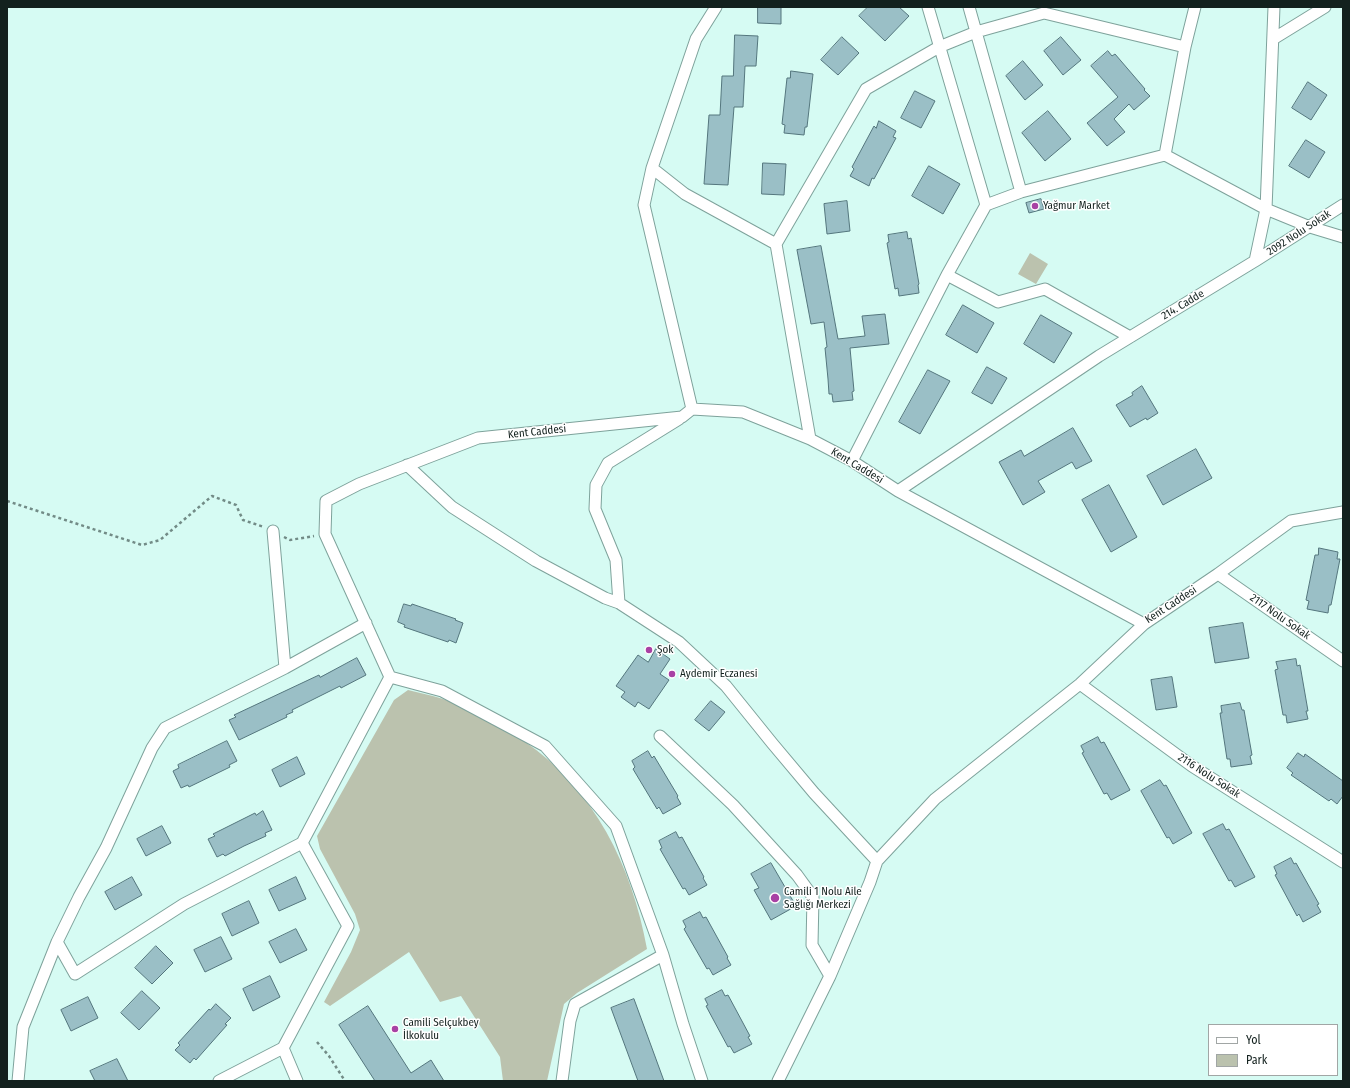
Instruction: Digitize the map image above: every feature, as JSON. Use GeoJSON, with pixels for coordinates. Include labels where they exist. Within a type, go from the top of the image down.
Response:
{"type":"FeatureCollection","features":[{"type":"Feature","properties":{"kind":"street"},"geometry":{"type":"LineString","coordinates":[[619,603],[616,560],[596,509],[596,485],[608,462],[682,417],[692,409],[644,205],[652,168],[696,39],[716,7]]}},
{"type":"Feature","properties":{"kind":"street"},"geometry":{"type":"LineString","coordinates":[[928,7],[986,205]]}},
{"type":"Feature","properties":{"kind":"street"},"geometry":{"type":"LineString","coordinates":[[969,7],[1021,192]]}},
{"type":"Feature","properties":{"kind":"street"},"geometry":{"type":"LineString","coordinates":[[1165,155],[1185,48],[1195,7]]}},
{"type":"Feature","properties":{"kind":"street"},"geometry":{"type":"LineString","coordinates":[[1256,261],[1266,209],[1274,7]]}},
{"type":"Feature","properties":{"kind":"street"},"geometry":{"type":"LineString","coordinates":[[1272,39],[1325,7]]}},
{"type":"Feature","properties":{"kind":"street"},"geometry":{"type":"LineString","coordinates":[[810,439],[776,244],[866,89],[939,48],[976,32],[1044,13],[1185,48]]}},
{"type":"Feature","properties":{"kind":"street"},"geometry":{"type":"LineString","coordinates":[[852,462],[947,276],[986,205],[1021,192],[1165,155],[1266,209],[1310,228],[1343,237]]}},
{"type":"Feature","properties":{"kind":"street"},"geometry":{"type":"LineString","coordinates":[[652,168],[685,194],[776,244]]}},
{"type":"Feature","properties":{"kind":"street","name":"2092 Nolu Sokak"},"geometry":{"type":"LineString","coordinates":[[1256,261],[1310,228],[1343,205]]}},
{"type":"Feature","properties":{"kind":"street","name":"214. Cadde"},"geometry":{"type":"LineString","coordinates":[[898,490],[1099,356],[1256,261]]}},
{"type":"Feature","properties":{"kind":"street"},"geometry":{"type":"LineString","coordinates":[[947,276],[998,302],[1045,289],[1130,337]]}},
{"type":"Feature","properties":{"kind":"street","name":"Kent Caddesi"},"geometry":{"type":"LineString","coordinates":[[692,409],[743,412],[810,439],[898,490],[1144,624],[1218,574],[1291,521],[1343,512]]}},
{"type":"Feature","properties":{"kind":"street","name":"Kent Caddesi"},"geometry":{"type":"LineString","coordinates":[[325,534],[326,500],[359,484],[478,438],[682,417]]}},
{"type":"Feature","properties":{"kind":"street"},"geometry":{"type":"LineString","coordinates":[[407,465],[452,507],[536,561],[605,598],[619,603],[679,642],[726,686],[814,793],[877,861]]}},
{"type":"Feature","properties":{"kind":"street"},"geometry":{"type":"LineString","coordinates":[[273,530],[285,668]]}},
{"type":"Feature","properties":{"kind":"street"},"geometry":{"type":"LineString","coordinates":[[325,534],[390,676],[442,691],[545,746],[616,826],[663,955],[683,1024],[702,1081]]}},
{"type":"Feature","properties":{"kind":"street","name":"2117 Nolu Sokak"},"geometry":{"type":"LineString","coordinates":[[1218,574],[1343,661]]}},
{"type":"Feature","properties":{"kind":"street"},"geometry":{"type":"LineString","coordinates":[[18,1081],[23,1027],[57,942],[79,897],[106,848],[152,748],[165,728],[285,668],[366,623]]}},
{"type":"Feature","properties":{"kind":"street"},"geometry":{"type":"LineString","coordinates":[[778,1081],[830,976],[870,882],[877,861],[935,799],[1080,684],[1144,624]]}},
{"type":"Feature","properties":{"kind":"street"},"geometry":{"type":"LineString","coordinates":[[57,942],[75,974],[184,904],[302,843],[390,676]]}},
{"type":"Feature","properties":{"kind":"street","name":"2116 Nolu Sokak"},"geometry":{"type":"LineString","coordinates":[[1080,684],[1192,766],[1343,862]]}},
{"type":"Feature","properties":{"kind":"street"},"geometry":{"type":"LineString","coordinates":[[660,736],[733,805],[797,875],[813,896],[812,946],[830,976]]}},
{"type":"Feature","properties":{"kind":"street"},"geometry":{"type":"LineString","coordinates":[[219,1081],[283,1048],[348,926],[302,843]]}},
{"type":"Feature","properties":{"kind":"street"},"geometry":{"type":"LineString","coordinates":[[562,1081],[570,1021],[575,1004],[663,955]]}},
{"type":"Feature","properties":{"kind":"street"},"geometry":{"type":"LineString","coordinates":[[283,1048],[298,1081]]}},
{"type":"Feature","properties":{"kind":"path"},"geometry":{"type":"LineString","coordinates":[[7,501],[142,545],[160,540],[212,496],[236,505],[243,520],[273,530],[290,540],[325,534]]}},
{"type":"Feature","properties":{"kind":"path"},"geometry":{"type":"LineString","coordinates":[[317,1042],[329,1056],[345,1081]]}},
{"type":"Feature","properties":{"kind":"green space"},"geometry":{"type":"Polygon","coordinates":[[[1030,253],[1048,264],[1036,284],[1018,274],[1030,253]]]}},
{"type":"Feature","properties":{"kind":"green space"},"geometry":{"type":"Polygon","coordinates":[[[408,690],[439,698],[466,709],[520,738],[549,761],[571,782],[590,806],[606,832],[620,860],[631,888],[647,949],[577,993],[564,1004],[547,1081],[503,1081],[500,1057],[461,996],[440,1002],[409,952],[330,1006],[324,1002],[351,952],[360,930],[355,914],[320,849],[317,836],[394,700],[408,690]]]}},
{"type":"Feature","properties":{"kind":"building"},"geometry":{"type":"Polygon","coordinates":[[[758,7],[781,7],[781,24],[758,23],[758,7]]]}},
{"type":"Feature","properties":{"kind":"building"},"geometry":{"type":"Polygon","coordinates":[[[868,7],[899,7],[909,16],[885,41],[859,16],[868,7]]]}},
{"type":"Feature","properties":{"kind":"building"},"geometry":{"type":"Polygon","coordinates":[[[735,35],[758,36],[756,66],[745,66],[743,107],[734,107],[728,185],[704,184],[709,115],[720,115],[722,76],[733,76],[735,35]]]}},
{"type":"Feature","properties":{"kind":"building"},"geometry":{"type":"Polygon","coordinates":[[[842,37],[859,53],[838,75],[821,60],[842,37]]]}},
{"type":"Feature","properties":{"kind":"building"},"geometry":{"type":"Polygon","coordinates":[[[1061,37],[1081,60],[1063,75],[1044,51],[1061,37]]]}},
{"type":"Feature","properties":{"kind":"building"},"geometry":{"type":"Polygon","coordinates":[[[1108,51],[1112,56],[1115,54],[1150,96],[1134,110],[1129,104],[1114,119],[1125,132],[1107,146],[1087,123],[1118,97],[1091,66],[1108,51]]]}},
{"type":"Feature","properties":{"kind":"building"},"geometry":{"type":"Polygon","coordinates":[[[1023,61],[1043,85],[1025,100],[1006,76],[1023,61]]]}},
{"type":"Feature","properties":{"kind":"building"},"geometry":{"type":"Polygon","coordinates":[[[791,71],[813,74],[807,127],[805,127],[804,135],[784,133],[785,125],[782,124],[787,78],[790,78],[791,71]]]}},
{"type":"Feature","properties":{"kind":"building"},"geometry":{"type":"Polygon","coordinates":[[[1308,82],[1327,95],[1311,120],[1292,108],[1308,82]]]}},
{"type":"Feature","properties":{"kind":"building"},"geometry":{"type":"Polygon","coordinates":[[[915,91],[935,101],[921,128],[901,118],[915,91]]]}},
{"type":"Feature","properties":{"kind":"building"},"geometry":{"type":"Polygon","coordinates":[[[1048,111],[1071,139],[1045,161],[1022,133],[1048,111]]]}},
{"type":"Feature","properties":{"kind":"building"},"geometry":{"type":"Polygon","coordinates":[[[879,121],[896,131],[893,137],[896,138],[874,179],[872,178],[869,186],[850,176],[854,169],[852,167],[874,126],[876,128],[879,121]]]}},
{"type":"Feature","properties":{"kind":"building"},"geometry":{"type":"Polygon","coordinates":[[[1306,140],[1325,152],[1309,178],[1289,166],[1306,140]]]}},
{"type":"Feature","properties":{"kind":"building"},"geometry":{"type":"Polygon","coordinates":[[[763,163],[786,164],[784,195],[762,194],[763,163]]]}},
{"type":"Feature","properties":{"kind":"building"},"geometry":{"type":"Polygon","coordinates":[[[929,166],[960,184],[943,214],[912,196],[929,166]]]}},
{"type":"Feature","properties":{"kind":"building","name":"Yağmur Market"},"geometry":{"type":"Polygon","coordinates":[[[1041,199],[1044,209],[1029,213],[1026,203],[1041,199]]]}},
{"type":"Feature","properties":{"kind":"building"},"geometry":{"type":"Polygon","coordinates":[[[847,201],[850,231],[827,234],[824,204],[847,201]]]}},
{"type":"Feature","properties":{"kind":"building"},"geometry":{"type":"Polygon","coordinates":[[[907,232],[908,239],[911,238],[919,284],[919,293],[899,296],[898,288],[895,289],[887,243],[889,242],[888,235],[907,232]]]}},
{"type":"Feature","properties":{"kind":"building"},"geometry":{"type":"Polygon","coordinates":[[[821,246],[838,339],[865,336],[862,316],[885,314],[889,344],[850,348],[854,391],[852,392],[853,400],[833,402],[832,394],[829,394],[825,348],[827,347],[824,322],[811,324],[797,250],[821,246]]]}},
{"type":"Feature","properties":{"kind":"building"},"geometry":{"type":"Polygon","coordinates":[[[963,305],[994,323],[977,353],[946,335],[963,305]]]}},
{"type":"Feature","properties":{"kind":"building"},"geometry":{"type":"Polygon","coordinates":[[[1041,315],[1072,333],[1054,363],[1024,344],[1041,315]]]}},
{"type":"Feature","properties":{"kind":"building"},"geometry":{"type":"Polygon","coordinates":[[[987,367],[1007,378],[992,404],[972,393],[987,367]]]}},
{"type":"Feature","properties":{"kind":"building"},"geometry":{"type":"Polygon","coordinates":[[[928,370],[950,381],[920,434],[899,422],[928,370]]]}},
{"type":"Feature","properties":{"kind":"building"},"geometry":{"type":"Polygon","coordinates":[[[1142,386],[1158,413],[1147,420],[1146,418],[1130,427],[1116,405],[1133,395],[1132,393],[1142,386]]]}},
{"type":"Feature","properties":{"kind":"building"},"geometry":{"type":"Polygon","coordinates":[[[1073,428],[1092,461],[1076,469],[1072,462],[1038,481],[1045,492],[1023,505],[999,462],[1021,450],[1024,456],[1073,428]]]}},
{"type":"Feature","properties":{"kind":"building"},"geometry":{"type":"Polygon","coordinates":[[[1196,449],[1212,478],[1163,505],[1147,476],[1196,449]]]}},
{"type":"Feature","properties":{"kind":"building"},"geometry":{"type":"Polygon","coordinates":[[[1109,485],[1137,537],[1111,552],[1082,500],[1109,485]]]}},
{"type":"Feature","properties":{"kind":"building"},"geometry":{"type":"Polygon","coordinates":[[[1319,548],[1338,552],[1337,559],[1340,559],[1328,613],[1307,609],[1309,601],[1306,600],[1315,555],[1318,555],[1319,548]]]}},
{"type":"Feature","properties":{"kind":"building"},"geometry":{"type":"Polygon","coordinates":[[[404,604],[411,606],[412,604],[456,619],[455,620],[463,623],[456,643],[449,640],[448,642],[404,627],[405,625],[398,622],[404,604]]]}},
{"type":"Feature","properties":{"kind":"building"},"geometry":{"type":"Polygon","coordinates":[[[1243,623],[1249,658],[1215,663],[1209,628],[1243,623]]]}},
{"type":"Feature","properties":{"kind":"building"},"geometry":{"type":"Polygon","coordinates":[[[656,649],[670,659],[660,674],[669,680],[649,709],[638,702],[635,707],[621,697],[625,692],[616,686],[638,655],[648,662],[656,649]]]}},
{"type":"Feature","properties":{"kind":"building"},"geometry":{"type":"Polygon","coordinates":[[[357,658],[366,675],[292,710],[293,712],[286,715],[287,717],[239,740],[229,720],[236,717],[234,715],[319,675],[320,677],[357,658]]]}},
{"type":"Feature","properties":{"kind":"building"},"geometry":{"type":"Polygon","coordinates":[[[1296,659],[1297,666],[1300,665],[1308,719],[1287,723],[1286,715],[1283,715],[1275,670],[1278,669],[1276,662],[1296,659]]]}},
{"type":"Feature","properties":{"kind":"building"},"geometry":{"type":"Polygon","coordinates":[[[1172,677],[1177,707],[1156,710],[1151,680],[1172,677]]]}},
{"type":"Feature","properties":{"kind":"building"},"geometry":{"type":"Polygon","coordinates":[[[711,701],[725,712],[709,731],[695,720],[711,701]]]}},
{"type":"Feature","properties":{"kind":"building"},"geometry":{"type":"Polygon","coordinates":[[[1240,703],[1242,710],[1244,710],[1252,755],[1250,756],[1252,764],[1231,767],[1230,759],[1227,759],[1220,713],[1222,713],[1221,706],[1240,703]]]}},
{"type":"Feature","properties":{"kind":"building"},"geometry":{"type":"Polygon","coordinates":[[[1098,737],[1101,743],[1104,742],[1130,790],[1111,800],[1107,793],[1104,794],[1082,753],[1084,752],[1081,746],[1098,737]]]}},
{"type":"Feature","properties":{"kind":"building"},"geometry":{"type":"Polygon","coordinates":[[[227,741],[237,761],[229,765],[230,767],[189,787],[188,785],[181,788],[173,771],[179,768],[178,765],[227,741]]]}},
{"type":"Feature","properties":{"kind":"building"},"geometry":{"type":"Polygon","coordinates":[[[648,751],[652,758],[654,756],[678,796],[677,797],[681,804],[663,814],[659,807],[657,809],[633,769],[635,767],[632,761],[648,751]]]}},
{"type":"Feature","properties":{"kind":"building"},"geometry":{"type":"Polygon","coordinates":[[[1298,753],[1304,757],[1305,754],[1343,781],[1343,796],[1337,804],[1331,799],[1329,801],[1291,775],[1293,773],[1287,768],[1298,753]]]}},
{"type":"Feature","properties":{"kind":"building"},"geometry":{"type":"Polygon","coordinates":[[[297,757],[305,774],[280,787],[272,770],[297,757]]]}},
{"type":"Feature","properties":{"kind":"building"},"geometry":{"type":"Polygon","coordinates":[[[1160,780],[1164,786],[1166,785],[1192,833],[1173,844],[1169,837],[1167,838],[1141,791],[1160,780]]]}},
{"type":"Feature","properties":{"kind":"building"},"geometry":{"type":"Polygon","coordinates":[[[263,811],[272,830],[265,833],[266,836],[225,856],[223,854],[217,857],[208,839],[215,836],[213,834],[255,813],[256,815],[263,811]]]}},
{"type":"Feature","properties":{"kind":"building"},"geometry":{"type":"Polygon","coordinates":[[[1223,824],[1226,830],[1229,829],[1255,877],[1235,887],[1231,880],[1229,881],[1203,834],[1223,824]]]}},
{"type":"Feature","properties":{"kind":"building"},"geometry":{"type":"Polygon","coordinates":[[[162,826],[171,843],[146,856],[137,839],[162,826]]]}},
{"type":"Feature","properties":{"kind":"building"},"geometry":{"type":"Polygon","coordinates":[[[676,832],[679,838],[682,837],[707,885],[689,895],[685,888],[683,889],[660,849],[662,848],[659,841],[676,832]]]}},
{"type":"Feature","properties":{"kind":"building"},"geometry":{"type":"Polygon","coordinates":[[[1291,858],[1294,864],[1296,863],[1319,904],[1317,905],[1321,912],[1303,922],[1299,914],[1297,916],[1275,875],[1277,874],[1274,867],[1291,858]]]}},
{"type":"Feature","properties":{"kind":"building","name":"Camili 1 Nolu Aile Sağlığı Merkezi"},"geometry":{"type":"Polygon","coordinates":[[[771,863],[796,906],[771,920],[754,890],[759,888],[751,874],[771,863]]]}},
{"type":"Feature","properties":{"kind":"building"},"geometry":{"type":"Polygon","coordinates":[[[132,877],[142,895],[115,910],[105,892],[132,877]]]}},
{"type":"Feature","properties":{"kind":"building"},"geometry":{"type":"Polygon","coordinates":[[[296,877],[306,899],[279,911],[269,890],[296,877]]]}},
{"type":"Feature","properties":{"kind":"building"},"geometry":{"type":"Polygon","coordinates":[[[249,901],[259,923],[232,936],[222,914],[249,901]]]}},
{"type":"Feature","properties":{"kind":"building"},"geometry":{"type":"Polygon","coordinates":[[[700,912],[703,918],[706,917],[731,965],[713,975],[709,968],[707,969],[684,929],[686,927],[683,921],[700,912]]]}},
{"type":"Feature","properties":{"kind":"building"},"geometry":{"type":"Polygon","coordinates":[[[296,929],[307,950],[280,963],[269,942],[296,929]]]}},
{"type":"Feature","properties":{"kind":"building"},"geometry":{"type":"Polygon","coordinates":[[[221,937],[232,959],[205,972],[194,950],[221,937]]]}},
{"type":"Feature","properties":{"kind":"building"},"geometry":{"type":"Polygon","coordinates":[[[156,946],[173,963],[152,984],[135,968],[156,946]]]}},
{"type":"Feature","properties":{"kind":"building"},"geometry":{"type":"Polygon","coordinates":[[[270,976],[280,997],[253,1011],[243,989],[270,976]]]}},
{"type":"Feature","properties":{"kind":"building"},"geometry":{"type":"Polygon","coordinates":[[[722,990],[725,996],[728,995],[750,1036],[748,1037],[752,1044],[734,1053],[730,1046],[728,1047],[706,1006],[708,1005],[705,999],[722,990]]]}},
{"type":"Feature","properties":{"kind":"building"},"geometry":{"type":"Polygon","coordinates":[[[142,991],[160,1008],[139,1030],[121,1013],[142,991]]]}},
{"type":"Feature","properties":{"kind":"building"},"geometry":{"type":"Polygon","coordinates":[[[88,997],[98,1018],[71,1031],[61,1010],[88,997]]]}},
{"type":"Feature","properties":{"kind":"building"},"geometry":{"type":"Polygon","coordinates":[[[634,999],[664,1081],[638,1081],[611,1008],[634,999]]]}},
{"type":"Feature","properties":{"kind":"building"},"geometry":{"type":"Polygon","coordinates":[[[216,1004],[231,1018],[225,1024],[227,1025],[196,1060],[194,1058],[190,1063],[175,1050],[180,1045],[178,1043],[209,1009],[210,1010],[216,1004]]]}},
{"type":"Feature","properties":{"kind":"building"},"geometry":{"type":"Polygon","coordinates":[[[368,1006],[411,1073],[431,1060],[444,1081],[375,1081],[339,1025],[368,1006]]]}},
{"type":"Feature","properties":{"kind":"building"},"geometry":{"type":"Polygon","coordinates":[[[117,1059],[128,1081],[95,1081],[90,1071],[117,1059]]]}},
{"type":"Feature","properties":{"kind":"place","name":"Yağmur Market"},"geometry":{"type":"Point","coordinates":[1035,206]}},
{"type":"Feature","properties":{"kind":"place","name":"Şok"},"geometry":{"type":"Point","coordinates":[649,650]}},
{"type":"Feature","properties":{"kind":"place","name":"Aydemir Eczanesi"},"geometry":{"type":"Point","coordinates":[672,674]}},
{"type":"Feature","properties":{"kind":"place","name":"Camili 1 Nolu Aile Sağlığı Merkezi"},"geometry":{"type":"Point","coordinates":[775,898]}},
{"type":"Feature","properties":{"kind":"place","name":"Camili Selçukbey İlkokulu"},"geometry":{"type":"Point","coordinates":[395,1029]}}]}
